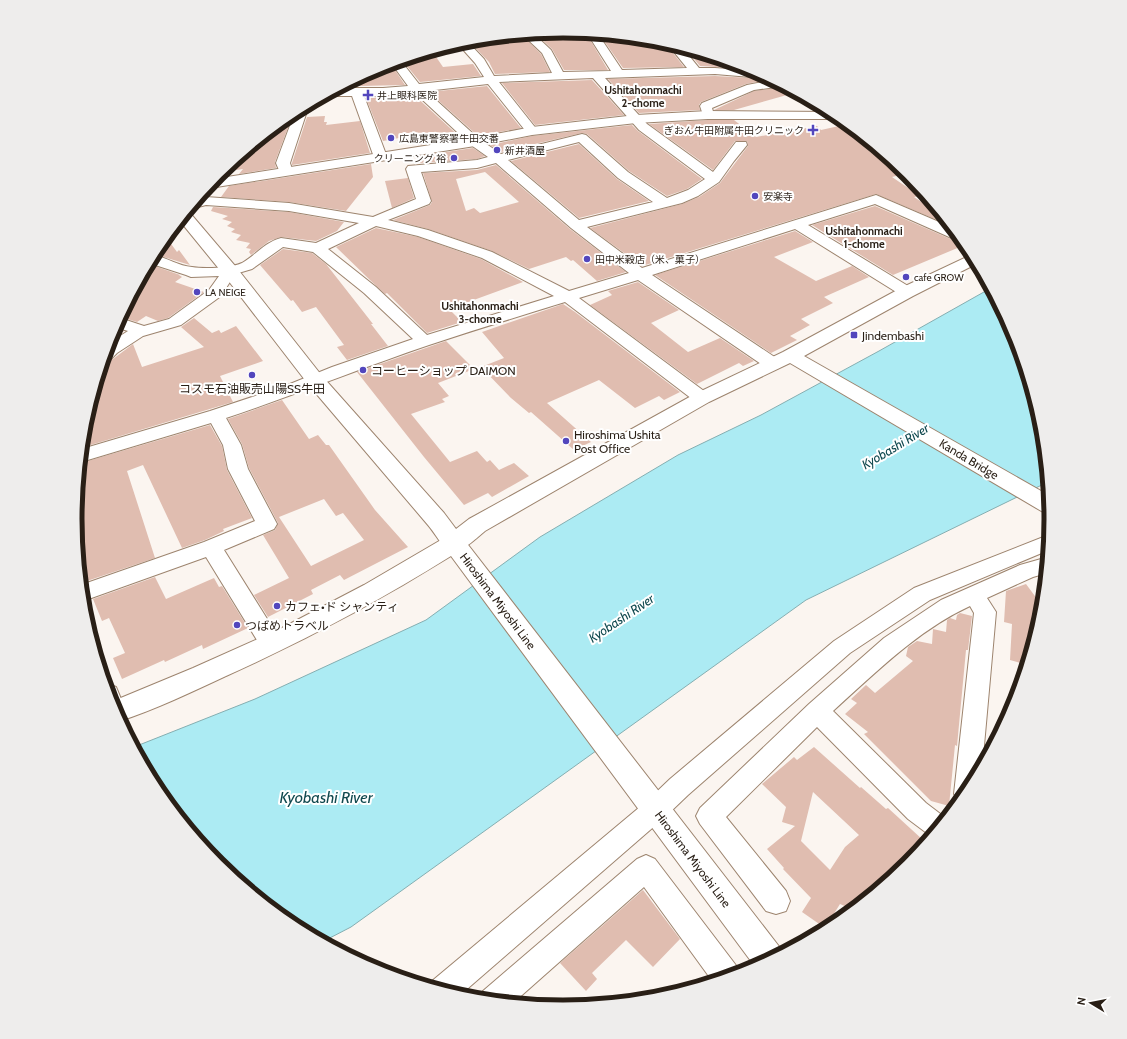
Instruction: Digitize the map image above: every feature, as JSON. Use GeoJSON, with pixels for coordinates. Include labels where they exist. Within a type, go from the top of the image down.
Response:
{"type":"FeatureCollection","features":[{"type":"Feature","properties":{"kind":"street"},"geometry":{"type":"LineString","coordinates":[[533,39],[547,52],[559,76]]}},
{"type":"Feature","properties":{"kind":"street"},"geometry":{"type":"LineString","coordinates":[[595,39],[618,73]]}},
{"type":"Feature","properties":{"kind":"street"},"geometry":{"type":"LineString","coordinates":[[467,48],[480,61],[491,80],[532,131]]}},
{"type":"Feature","properties":{"kind":"street"},"geometry":{"type":"LineString","coordinates":[[680,52],[695,71]]}},
{"type":"Feature","properties":{"kind":"street"},"geometry":{"type":"LineString","coordinates":[[400,67],[416,88],[475,142],[499,159],[576,225],[640,274],[773,364]]}},
{"type":"Feature","properties":{"kind":"street"},"geometry":{"type":"LineString","coordinates":[[344,92],[382,92],[517,77],[695,71],[744,73]]}},
{"type":"Feature","properties":{"kind":"street"},"geometry":{"type":"LineString","coordinates":[[595,74],[643,127],[714,179]]}},
{"type":"Feature","properties":{"kind":"street"},"geometry":{"type":"LineString","coordinates":[[708,115],[706,106],[751,87],[768,85]]}},
{"type":"Feature","properties":{"kind":"street"},"geometry":{"type":"LineString","coordinates":[[357,92],[380,157]]}},
{"type":"Feature","properties":{"kind":"street"},"geometry":{"type":"LineString","coordinates":[[220,182],[475,142],[532,131],[636,119],[708,115],[826,116]]}},
{"type":"Feature","properties":{"kind":"street"},"geometry":{"type":"LineString","coordinates":[[286,172],[283,163],[299,117]]}},
{"type":"Feature","properties":{"kind":"street"},"geometry":{"type":"LineString","coordinates":[[318,248],[374,221],[424,202],[413,169],[477,164],[582,138],[623,175],[664,203]]}},
{"type":"Feature","properties":{"kind":"street"},"geometry":{"type":"LineString","coordinates":[[576,225],[677,200],[693,193],[714,179],[729,158],[741,145]]}},
{"type":"Feature","properties":{"kind":"street"},"geometry":{"type":"LineString","coordinates":[[86,454],[216,415],[291,390],[424,341],[568,297],[876,198],[949,231]]}},
{"type":"Feature","properties":{"kind":"street"},"geometry":{"type":"LineString","coordinates":[[201,202],[206,201],[289,207],[374,221],[423,233],[486,256],[568,297],[702,398]]}},
{"type":"Feature","properties":{"kind":"street"},"geometry":{"type":"LineString","coordinates":[[921,218],[935,214]]}},
{"type":"Feature","properties":{"kind":"street"},"geometry":{"type":"LineString","coordinates":[[187,220],[230,271],[315,380],[436,519],[460,552],[477,525],[702,398],[790,356],[907,292],[969,261]]}},
{"type":"Feature","properties":{"kind":"street"},"geometry":{"type":"LineString","coordinates":[[796,224],[907,292]]}},
{"type":"Feature","properties":{"kind":"street"},"geometry":{"type":"LineString","coordinates":[[158,261],[191,272],[230,271],[247,266],[274,245],[281,242],[318,248],[370,290],[424,341]]}},
{"type":"Feature","properties":{"kind":"street"},"geometry":{"type":"LineString","coordinates":[[115,347],[142,331],[176,322],[215,293],[230,271]]}},
{"type":"Feature","properties":{"kind":"street"},"geometry":{"type":"LineString","coordinates":[[124,324],[142,331]]}},
{"type":"Feature","properties":{"kind":"street","name":"Kanda Bridge"},"geometry":{"type":"LineString","coordinates":[[790,356],[813,367],[1044,504]]}},
{"type":"Feature","properties":{"kind":"street"},"geometry":{"type":"LineString","coordinates":[[87,591],[211,548],[267,524],[238,469],[232,444],[216,415]]}},
{"type":"Feature","properties":{"kind":"street"},"geometry":{"type":"LineString","coordinates":[[447,987],[656,810],[679,786],[842,647],[922,594],[1044,543]]}},
{"type":"Feature","properties":{"kind":"street"},"geometry":{"type":"LineString","coordinates":[[211,548],[271,644]]}},
{"type":"Feature","properties":{"kind":"street","name":"Hiroshima Miyoshi Line"},"geometry":{"type":"LineString","coordinates":[[122,709],[179,687],[271,644],[412,570],[460,552],[767,955]]}},
{"type":"Feature","properties":{"kind":"street"},"geometry":{"type":"LineString","coordinates":[[776,901],[709,816],[818,711],[892,644],[949,606],[1027,572],[1042,567]]}},
{"type":"Feature","properties":{"kind":"street"},"geometry":{"type":"LineString","coordinates":[[968,780],[985,612],[974,595]]}},
{"type":"Feature","properties":{"kind":"street"},"geometry":{"type":"LineString","coordinates":[[818,711],[917,811],[935,825]]}},
{"type":"Feature","properties":{"kind":"street"},"geometry":{"type":"LineString","coordinates":[[498,997],[646,868],[724,973]]}},
{"type":"Feature","properties":{"kind":"water","name":"Kyobashi River"},"geometry":{"type":"Polygon","coordinates":[[[986,291],[1008,335],[1029,395],[1036,426],[1044,484],[806,600],[351,927],[328,939],[296,920],[246,882],[201,837],[163,787],[147,760],[139,745],[255,699],[426,620],[540,537],[678,455],[761,415],[986,291]]]}},
{"type":"Feature","properties":{"kind":"building"},"geometry":{"type":"Polygon","coordinates":[[[541,39],[589,39],[608,70],[564,70],[552,49],[541,39]]]}},
{"type":"Feature","properties":{"kind":"building"},"geometry":{"type":"Polygon","coordinates":[[[527,40],[541,54],[550,72],[495,74],[489,62],[474,46],[527,40]]]}},
{"type":"Feature","properties":{"kind":"building"},"geometry":{"type":"Polygon","coordinates":[[[603,40],[626,42],[671,50],[684,67],[623,68],[603,40]]]}},
{"type":"Feature","properties":{"kind":"building"},"geometry":{"type":"Polygon","coordinates":[[[435,55],[443,67],[473,64],[481,76],[420,82],[406,65],[435,55]]]}},
{"type":"Feature","properties":{"kind":"building"},"geometry":{"type":"Polygon","coordinates":[[[691,55],[728,68],[700,66],[691,55]]]}},
{"type":"Feature","properties":{"kind":"building"},"geometry":{"type":"Polygon","coordinates":[[[395,69],[405,85],[359,86],[358,85],[395,69]]]}},
{"type":"Feature","properties":{"kind":"building"},"geometry":{"type":"Polygon","coordinates":[[[715,76],[755,78],[761,81],[746,84],[701,102],[699,105],[700,110],[639,113],[608,79],[715,76]]]}},
{"type":"Feature","properties":{"kind":"building"},"geometry":{"type":"Polygon","coordinates":[[[592,80],[624,115],[535,125],[502,83],[592,80]]]}},
{"type":"Feature","properties":{"kind":"building"},"geometry":{"type":"Polygon","coordinates":[[[487,86],[521,128],[478,136],[429,92],[487,86]]]}},
{"type":"Feature","properties":{"kind":"building"},"geometry":{"type":"Polygon","coordinates":[[[776,88],[788,95],[734,110],[714,110],[754,91],[776,88]]]}},
{"type":"Feature","properties":{"kind":"building"},"geometry":{"type":"Polygon","coordinates":[[[413,94],[462,139],[418,145],[417,140],[402,142],[399,138],[383,141],[366,98],[413,94]]]}},
{"type":"Feature","properties":{"kind":"building"},"geometry":{"type":"Polygon","coordinates":[[[325,116],[324,122],[327,122],[326,125],[360,121],[370,153],[292,165],[307,117],[325,116]]]}},
{"type":"Feature","properties":{"kind":"building"},"geometry":{"type":"Polygon","coordinates":[[[708,120],[734,120],[756,137],[817,126],[821,130],[839,126],[873,154],[877,154],[881,157],[900,175],[892,177],[920,196],[914,197],[931,208],[942,222],[876,194],[642,266],[590,228],[682,204],[699,197],[720,183],[748,146],[747,141],[735,141],[713,170],[649,124],[708,120]]]}},
{"type":"Feature","properties":{"kind":"building"},"geometry":{"type":"Polygon","coordinates":[[[289,124],[275,162],[276,168],[239,174],[243,169],[232,171],[246,157],[289,124]]]}},
{"type":"Feature","properties":{"kind":"building"},"geometry":{"type":"Polygon","coordinates":[[[632,125],[702,179],[687,189],[667,196],[629,171],[587,134],[582,133],[501,152],[490,145],[532,136],[632,125]]]}},
{"type":"Feature","properties":{"kind":"building"},"geometry":{"type":"Polygon","coordinates":[[[579,144],[617,179],[649,201],[579,218],[511,161],[579,144]]]}},
{"type":"Feature","properties":{"kind":"building"},"geometry":{"type":"Polygon","coordinates":[[[473,148],[485,156],[477,159],[420,163],[419,156],[473,148]]]}},
{"type":"Feature","properties":{"kind":"building"},"geometry":{"type":"Polygon","coordinates":[[[371,164],[373,177],[346,211],[289,202],[221,197],[229,186],[371,164]]]}},
{"type":"Feature","properties":{"kind":"building"},"geometry":{"type":"Polygon","coordinates":[[[496,165],[570,229],[626,272],[597,281],[573,260],[571,261],[566,257],[529,269],[492,251],[428,229],[393,220],[430,205],[432,202],[423,173],[477,170],[496,165]],[[485,172],[456,179],[466,211],[474,208],[480,213],[519,202],[485,172]]]}},
{"type":"Feature","properties":{"kind":"building"},"geometry":{"type":"Polygon","coordinates":[[[408,178],[414,198],[392,208],[385,181],[408,178]]]}},
{"type":"Feature","properties":{"kind":"building"},"geometry":{"type":"Polygon","coordinates":[[[875,206],[956,241],[960,247],[893,275],[812,225],[875,206]]]}},
{"type":"Feature","properties":{"kind":"building"},"geometry":{"type":"Polygon","coordinates":[[[213,207],[289,212],[344,222],[337,231],[316,241],[281,237],[269,241],[251,255],[249,252],[251,249],[246,248],[250,243],[236,240],[241,235],[231,232],[235,229],[227,226],[232,222],[222,219],[228,216],[211,211],[213,207]]]}},
{"type":"Feature","properties":{"kind":"building"},"geometry":{"type":"Polygon","coordinates":[[[376,228],[418,237],[481,259],[523,282],[449,309],[462,322],[427,333],[387,293],[385,294],[336,247],[376,228]]]}},
{"type":"Feature","properties":{"kind":"building"},"geometry":{"type":"Polygon","coordinates":[[[795,231],[813,242],[774,257],[816,281],[852,266],[869,277],[824,297],[833,303],[801,319],[810,325],[790,336],[797,340],[771,353],[655,275],[795,231]]]}},
{"type":"Feature","properties":{"kind":"building"},"geometry":{"type":"Polygon","coordinates":[[[170,242],[177,252],[179,250],[190,265],[161,256],[170,242]]]}},
{"type":"Feature","properties":{"kind":"building"},"geometry":{"type":"Polygon","coordinates":[[[283,249],[312,253],[326,264],[373,324],[371,324],[388,346],[347,360],[337,347],[344,345],[316,307],[302,312],[293,300],[291,301],[260,265],[283,249]]]}},
{"type":"Feature","properties":{"kind":"building"},"geometry":{"type":"Polygon","coordinates":[[[155,266],[182,277],[175,282],[204,292],[168,318],[158,321],[146,316],[137,322],[127,319],[155,266]]]}},
{"type":"Feature","properties":{"kind":"building"},"geometry":{"type":"Polygon","coordinates":[[[638,282],[679,310],[651,323],[688,352],[720,338],[754,361],[743,366],[739,363],[697,384],[590,305],[612,295],[608,291],[638,282]]]}},
{"type":"Feature","properties":{"kind":"building"},"geometry":{"type":"Polygon","coordinates":[[[563,304],[680,392],[664,400],[659,396],[635,408],[599,380],[547,403],[591,442],[574,450],[531,412],[529,413],[511,398],[481,367],[504,358],[482,332],[563,304]]]}},
{"type":"Feature","properties":{"kind":"building"},"geometry":{"type":"Polygon","coordinates":[[[194,318],[212,333],[219,330],[221,333],[236,326],[263,361],[220,376],[233,402],[88,446],[98,395],[110,359],[113,359],[133,344],[142,367],[204,347],[181,327],[194,318]]]}},
{"type":"Feature","properties":{"kind":"building"},"geometry":{"type":"Polygon","coordinates":[[[446,341],[474,369],[438,383],[449,396],[442,399],[445,402],[411,414],[450,462],[477,451],[487,462],[490,460],[499,470],[514,463],[529,476],[492,497],[488,493],[464,505],[357,372],[446,341]]]}},
{"type":"Feature","properties":{"kind":"building"},"geometry":{"type":"Polygon","coordinates":[[[282,400],[309,439],[318,435],[326,445],[329,445],[375,510],[408,547],[344,580],[340,575],[311,590],[313,594],[268,617],[254,595],[289,578],[263,535],[275,530],[278,523],[249,468],[242,444],[228,419],[282,400]],[[324,499],[279,517],[311,566],[364,540],[343,513],[336,516],[324,499]]]}},
{"type":"Feature","properties":{"kind":"building"},"geometry":{"type":"Polygon","coordinates":[[[210,425],[222,446],[227,470],[252,518],[223,529],[224,531],[205,540],[182,548],[143,465],[127,471],[155,558],[86,581],[82,520],[83,493],[85,492],[83,487],[86,462],[210,425]]]}},
{"type":"Feature","properties":{"kind":"building"},"geometry":{"type":"Polygon","coordinates":[[[155,577],[166,599],[214,578],[219,587],[222,586],[248,628],[203,649],[202,645],[122,679],[113,658],[125,653],[109,618],[102,621],[93,599],[155,577]]]}},
{"type":"Feature","properties":{"kind":"building"},"geometry":{"type":"Polygon","coordinates":[[[1026,584],[1038,600],[1029,644],[1023,663],[1010,660],[1012,624],[1004,622],[1006,591],[1026,584]]]}},
{"type":"Feature","properties":{"kind":"building"},"geometry":{"type":"Polygon","coordinates":[[[960,613],[972,616],[968,650],[966,650],[957,746],[955,745],[949,806],[931,801],[864,734],[868,732],[845,714],[857,703],[851,699],[866,685],[875,693],[913,661],[906,656],[908,647],[917,641],[932,644],[933,629],[946,632],[947,620],[950,618],[956,620],[957,615],[960,613]]]}},
{"type":"Feature","properties":{"kind":"building"},"geometry":{"type":"Polygon","coordinates":[[[814,747],[860,788],[861,787],[886,809],[888,808],[923,840],[879,882],[880,883],[848,907],[840,904],[829,921],[822,926],[802,912],[811,898],[783,869],[784,868],[767,849],[795,826],[782,822],[786,807],[762,784],[794,757],[797,760],[814,747]],[[813,792],[801,841],[830,870],[845,847],[859,835],[813,792]]]}},
{"type":"Feature","properties":{"kind":"building"},"geometry":{"type":"Polygon","coordinates":[[[643,890],[680,939],[653,967],[626,940],[592,973],[597,979],[586,991],[560,963],[643,890]]]}},
{"type":"Feature","properties":{"kind":"place","name":"井上眼科医院"},"geometry":{"type":"Point","coordinates":[368,95]}},
{"type":"Feature","properties":{"kind":"place","name":"ぎおん牛田附属牛田クリニック"},"geometry":{"type":"Point","coordinates":[813,130]}},
{"type":"Feature","properties":{"kind":"place","name":"広島東警察署牛田交番"},"geometry":{"type":"Point","coordinates":[391,138]}},
{"type":"Feature","properties":{"kind":"place","name":"新井酒屋"},"geometry":{"type":"Point","coordinates":[497,150]}},
{"type":"Feature","properties":{"kind":"place","name":"クリーニング 裕"},"geometry":{"type":"Point","coordinates":[454,158]}},
{"type":"Feature","properties":{"kind":"place","name":"安楽寺"},"geometry":{"type":"Point","coordinates":[755,196]}},
{"type":"Feature","properties":{"kind":"place","name":"田中米穀店（米、菓子）"},"geometry":{"type":"Point","coordinates":[587,259]}},
{"type":"Feature","properties":{"kind":"place","name":"cafe GROW"},"geometry":{"type":"Point","coordinates":[906,277]}},
{"type":"Feature","properties":{"kind":"place","name":"LA NEIGE"},"geometry":{"type":"Point","coordinates":[197,292]}},
{"type":"Feature","properties":{"kind":"place","name":"Jindembashi"},"geometry":{"type":"Point","coordinates":[854,335]}},
{"type":"Feature","properties":{"kind":"place","name":"コーヒーショップ DAIMON"},"geometry":{"type":"Point","coordinates":[363,370]}},
{"type":"Feature","properties":{"kind":"place","name":"コスモ石油販売山陽SS牛田"},"geometry":{"type":"Point","coordinates":[252,375]}},
{"type":"Feature","properties":{"kind":"place","name":"Hiroshima Ushita Post Office"},"geometry":{"type":"Point","coordinates":[566,441]}},
{"type":"Feature","properties":{"kind":"place","name":"カフェ•ド シャンティ"},"geometry":{"type":"Point","coordinates":[277,606]}},
{"type":"Feature","properties":{"kind":"place","name":"つばめトラベル"},"geometry":{"type":"Point","coordinates":[237,625]}},
{"type":"Feature","properties":{"kind":"district","name":"Ushitahonmachi 2-chome"},"geometry":{"type":"Point","coordinates":[643,96]}},
{"type":"Feature","properties":{"kind":"district","name":"Ushitahonmachi 1-chome"},"geometry":{"type":"Point","coordinates":[864,237]}},
{"type":"Feature","properties":{"kind":"district","name":"Ushitahonmachi 3-chome"},"geometry":{"type":"Point","coordinates":[480,312]}}]}
